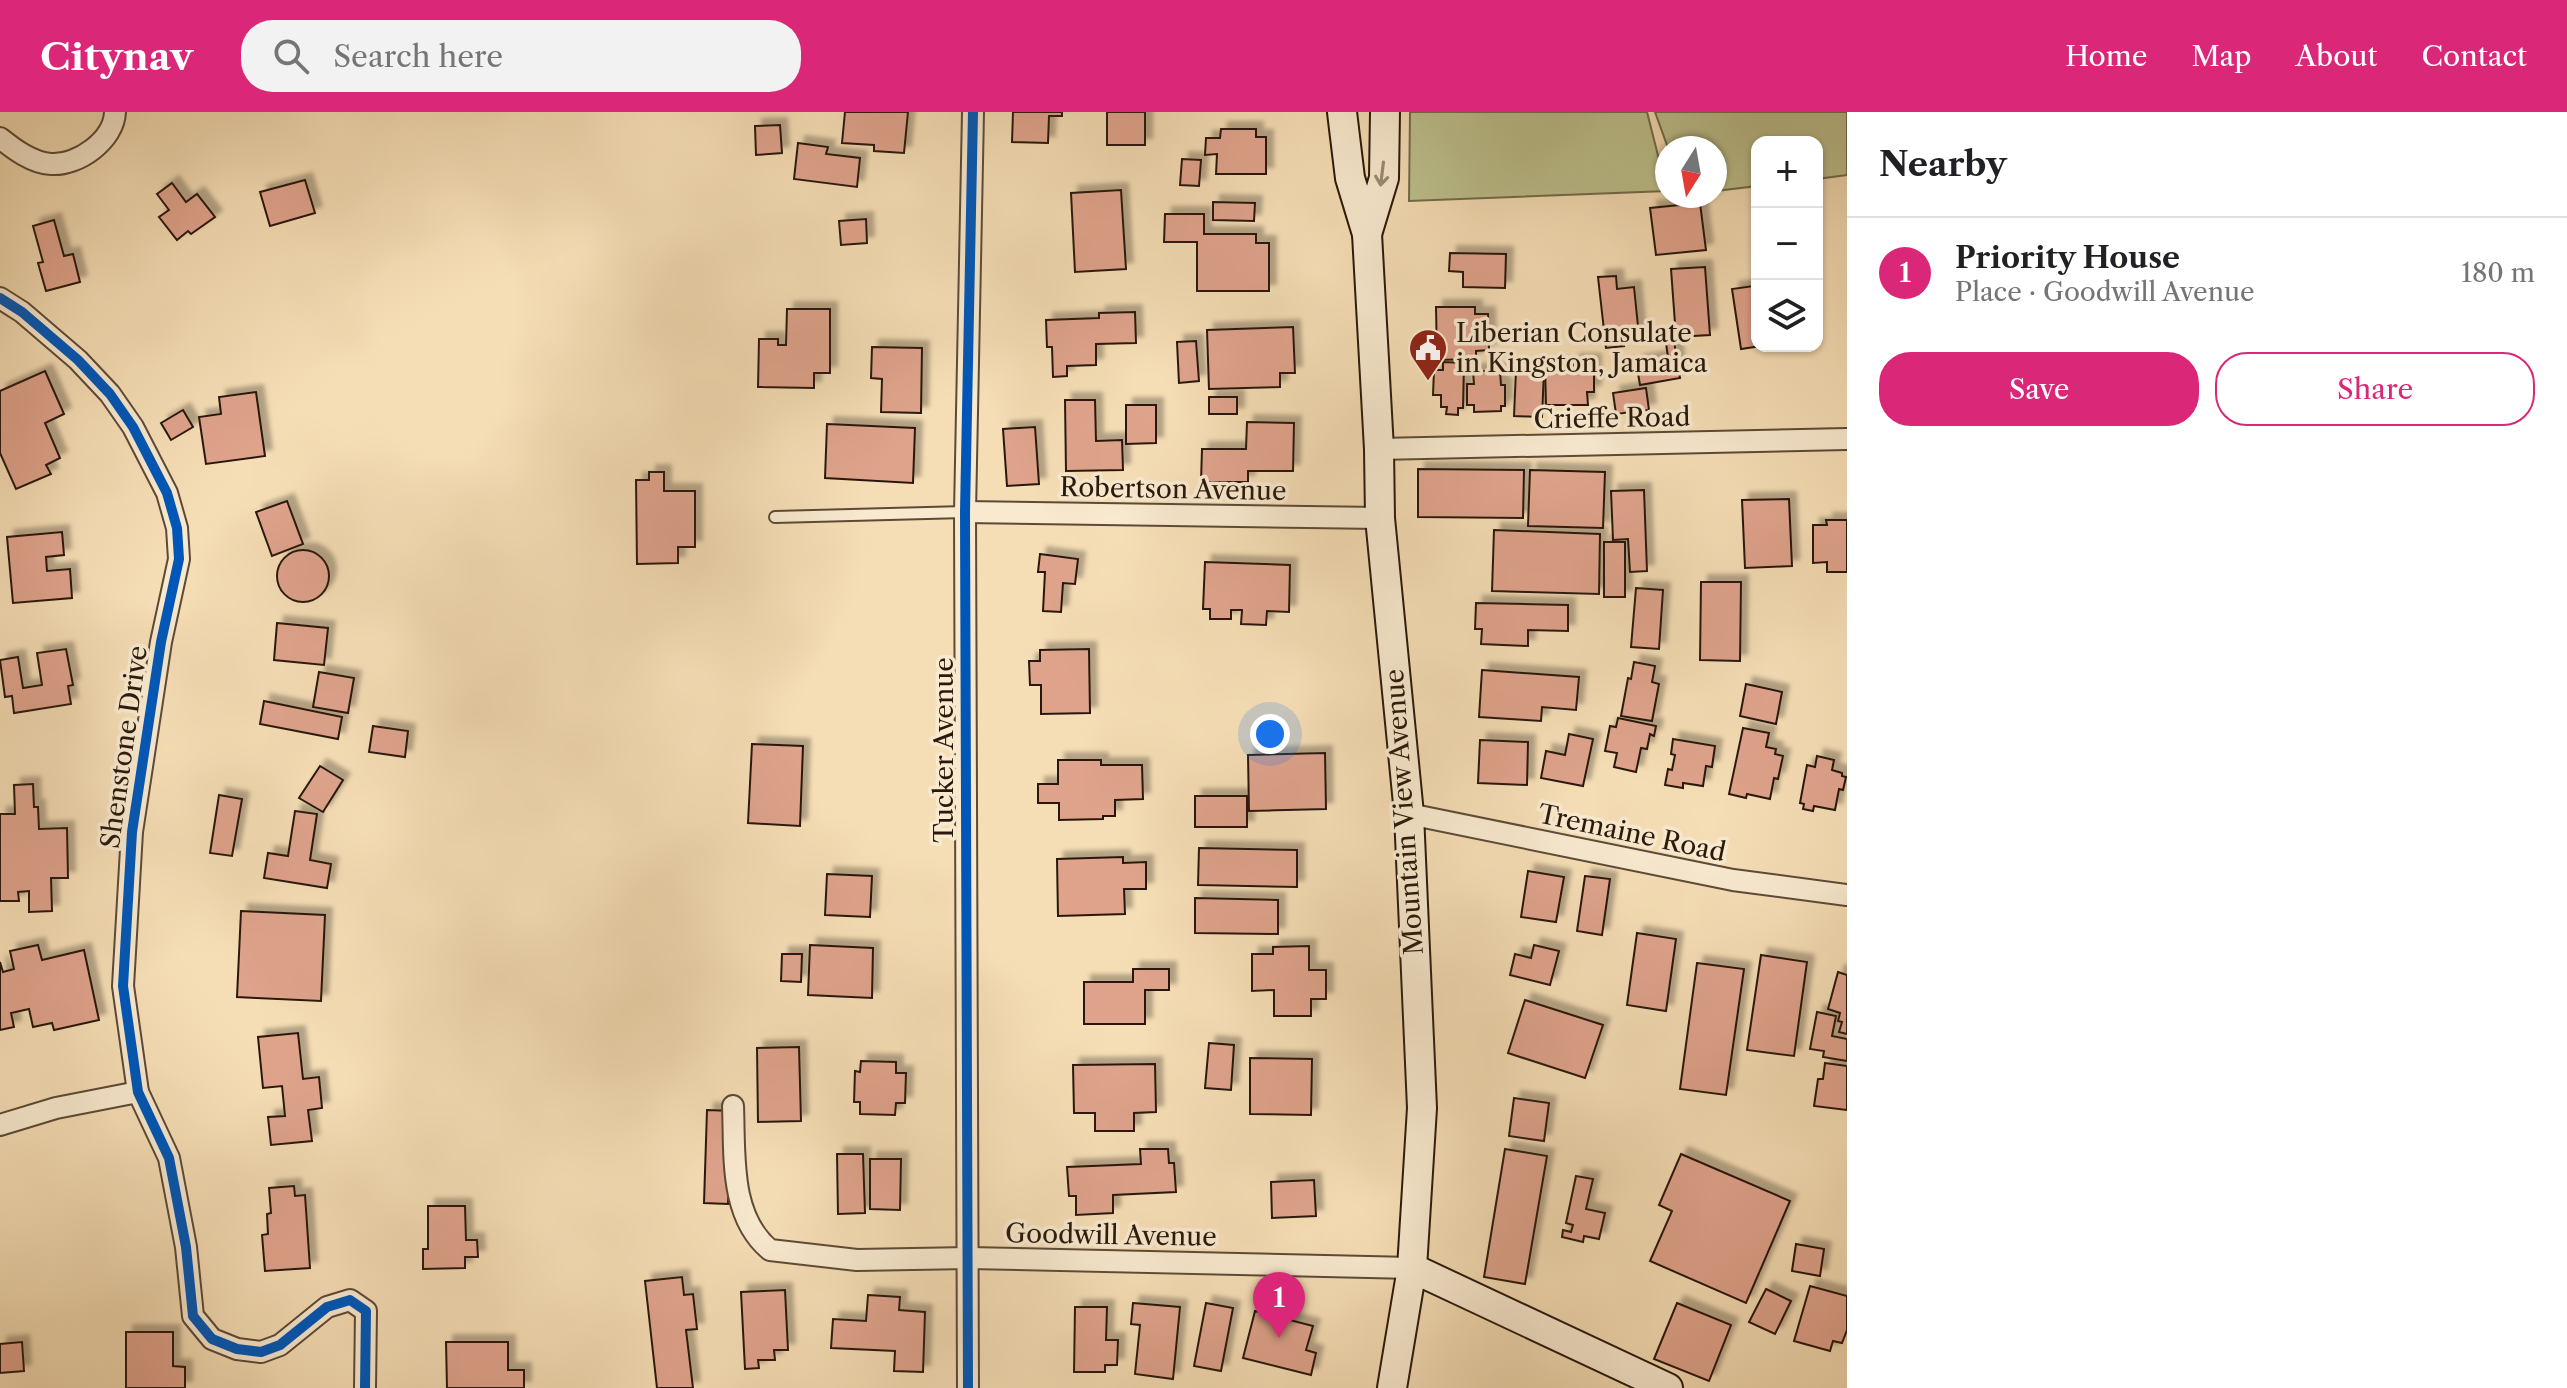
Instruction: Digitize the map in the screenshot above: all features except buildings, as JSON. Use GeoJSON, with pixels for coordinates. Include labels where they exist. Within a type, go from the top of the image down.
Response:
{"type":"FeatureCollection","features":[{"type":"Feature","properties":{"kind":"main road","name":"Mountain View Avenue"},"geometry":{"type":"LineString","coordinates":[[1342,112],[1350,178],[1367,234],[1380,518],[1409,814],[1422,1108],[1412,1268],[1392,1388]]}},
{"type":"Feature","properties":{"kind":"main road","name":"Mountain View Avenue"},"geometry":{"type":"LineString","coordinates":[[1367,234],[1384,178],[1385,112]]}},
{"type":"Feature","properties":{"kind":"main road"},"geometry":{"type":"LineString","coordinates":[[1412,1268],[1668,1388]]}},
{"type":"Feature","properties":{"kind":"street"},"geometry":{"type":"LineString","coordinates":[[0,138],[20,153],[51,164],[79,159],[102,141],[115,112]]}},
{"type":"Feature","properties":{"kind":"street","name":"Tucker Avenue"},"geometry":{"type":"LineString","coordinates":[[968,1388],[965,512],[973,112]]}},
{"type":"Feature","properties":{"kind":"street","name":"Shenstone Drive"},"geometry":{"type":"LineString","coordinates":[[0,298],[22,312],[78,360],[110,394],[133,427],[167,493],[177,528],[179,559],[161,642],[132,832],[123,986],[138,1092],[169,1158],[186,1247],[193,1316],[212,1339],[237,1349],[261,1352],[280,1345],[327,1307],[350,1300],[366,1311],[365,1388]]}},
{"type":"Feature","properties":{"kind":"street","name":"Crieffe Road"},"geometry":{"type":"LineString","coordinates":[[1379,449],[1847,439]]}},
{"type":"Feature","properties":{"kind":"street","name":"Robertson Avenue"},"geometry":{"type":"LineString","coordinates":[[965,512],[1380,518]]}},
{"type":"Feature","properties":{"kind":"street","name":"Tremaine Road"},"geometry":{"type":"LineString","coordinates":[[1409,814],[1733,880],[1847,895]]}},
{"type":"Feature","properties":{"kind":"street"},"geometry":{"type":"LineString","coordinates":[[0,1125],[56,1108],[138,1092]]}},
{"type":"Feature","properties":{"kind":"street","name":"Goodwill Avenue"},"geometry":{"type":"LineString","coordinates":[[733,1106],[736,1185],[760,1242],[770,1250],[857,1260],[969,1258],[1412,1268]]}},
{"type":"Feature","properties":{"kind":"lane"},"geometry":{"type":"LineString","coordinates":[[775,517],[965,512]]}},
{"type":"Feature","properties":{"kind":"green space"},"geometry":{"type":"Polygon","coordinates":[[[1410,112],[1647,112],[1655,144],[1655,191],[1409,201],[1410,112]]]}},
{"type":"Feature","properties":{"kind":"green space"},"geometry":{"type":"Polygon","coordinates":[[[1655,112],[1847,112],[1847,175],[1823,178],[1823,136],[1751,136],[1751,187],[1727,190],[1727,136],[1664,136],[1655,112]]]}},
{"type":"Feature","properties":{"kind":"cycle path"},"geometry":{"type":"LineString","coordinates":[[968,1388],[965,512],[973,112]]}},
{"type":"Feature","properties":{"kind":"cycle path"},"geometry":{"type":"LineString","coordinates":[[0,298],[22,312],[78,360],[110,394],[133,427],[167,493],[177,528],[179,559],[161,642],[132,832],[123,986],[138,1092],[169,1158],[186,1247],[193,1316],[212,1339],[237,1349],[261,1352],[280,1345],[327,1307],[350,1300],[366,1311],[365,1388]]}},
{"type":"Feature","properties":{"kind":"place","name":"Liberian Consulate in Kingston, Jamaica"},"geometry":{"type":"Point","coordinates":[1428,382]}},
{"type":"Feature","properties":{"kind":"place","name":"Priority House"},"geometry":{"type":"Point","coordinates":[1279,1338]}}]}
